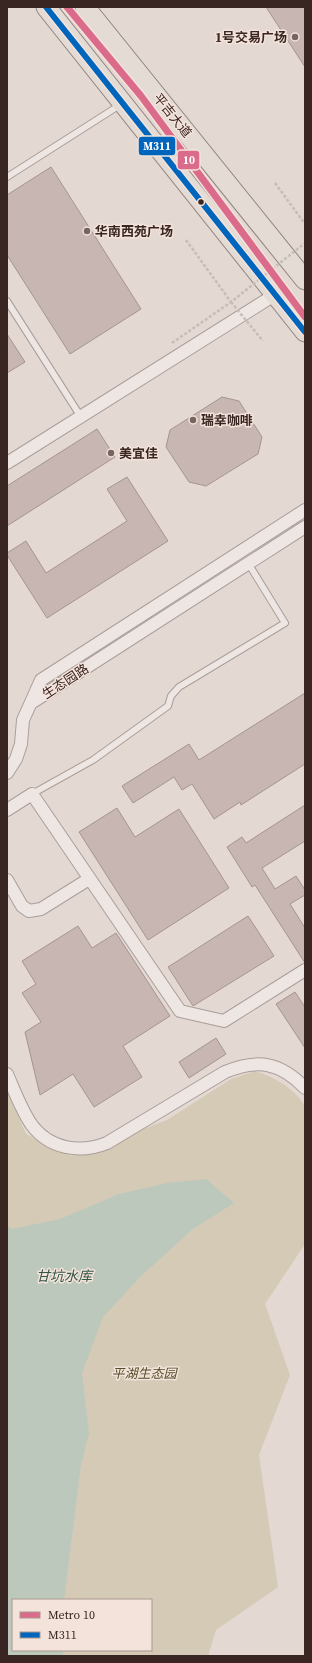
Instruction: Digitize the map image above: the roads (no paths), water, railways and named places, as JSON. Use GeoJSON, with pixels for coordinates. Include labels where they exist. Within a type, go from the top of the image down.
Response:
{"type":"FeatureCollection","features":[{"type":"Feature","properties":{"kind":"main road"},"geometry":{"type":"LineString","coordinates":[[46,7],[305,332]]}},
{"type":"Feature","properties":{"kind":"main road","name":"平吉大道"},"geometry":{"type":"LineString","coordinates":[[86,7],[305,280]]}},
{"type":"Feature","properties":{"kind":"street"},"geometry":{"type":"LineString","coordinates":[[7,463],[276,294]]}},
{"type":"Feature","properties":{"kind":"street","name":"生态园路"},"geometry":{"type":"LineString","coordinates":[[30,704],[41,680],[305,510]]}},
{"type":"Feature","properties":{"kind":"street","name":"生态园路"},"geometry":{"type":"LineString","coordinates":[[30,704],[305,526]]}},
{"type":"Feature","properties":{"kind":"street"},"geometry":{"type":"LineString","coordinates":[[7,773],[16,759],[21,744],[23,720],[30,704]]}},
{"type":"Feature","properties":{"kind":"street"},"geometry":{"type":"LineString","coordinates":[[7,810],[32,794],[180,1011],[224,1021],[305,970]]}},
{"type":"Feature","properties":{"kind":"street"},"geometry":{"type":"LineString","coordinates":[[7,880],[22,906],[29,911],[41,909],[89,879]]}},
{"type":"Feature","properties":{"kind":"street"},"geometry":{"type":"LineString","coordinates":[[7,1074],[30,1123],[36,1130],[54,1144],[78,1149],[88,1149],[107,1143],[225,1072],[240,1066],[255,1064],[271,1065],[285,1071],[305,1088]]}},
{"type":"Feature","properties":{"kind":"lane"},"geometry":{"type":"LineString","coordinates":[[7,177],[124,103]]}},
{"type":"Feature","properties":{"kind":"lane"},"geometry":{"type":"LineString","coordinates":[[7,300],[81,417]]}},
{"type":"Feature","properties":{"kind":"lane"},"geometry":{"type":"LineString","coordinates":[[32,794],[93,760],[168,706],[171,696],[179,687],[284,622],[248,563]]}},
{"type":"Feature","properties":{"kind":"water","name":"甘坑水库"},"geometry":{"type":"Polygon","coordinates":[[[206,1179],[234,1203],[193,1229],[141,1276],[103,1317],[82,1373],[89,1433],[81,1465],[64,1599],[12,1599],[12,1651],[63,1651],[63,1656],[7,1656],[7,1226],[12,1229],[60,1219],[119,1194],[167,1183],[206,1179]]]}},
{"type":"Feature","properties":{"kind":"metro line","name":"10"},"geometry":{"type":"LineString","coordinates":[[67,7],[141,96],[305,317]]}},
{"type":"Feature","properties":{"kind":"place","name":"1号交易广场"},"geometry":{"type":"Point","coordinates":[295,37]}},
{"type":"Feature","properties":{"kind":"place","name":"华南西苑广场"},"geometry":{"type":"Point","coordinates":[87,231]}},
{"type":"Feature","properties":{"kind":"place","name":"瑞幸咖啡"},"geometry":{"type":"Point","coordinates":[193,420]}},
{"type":"Feature","properties":{"kind":"place","name":"美宜佳"},"geometry":{"type":"Point","coordinates":[111,453]}},
{"type":"Feature","properties":{"kind":"park label","name":"平湖生态园"},"geometry":{"type":"Point","coordinates":[144,1373]}}]}
